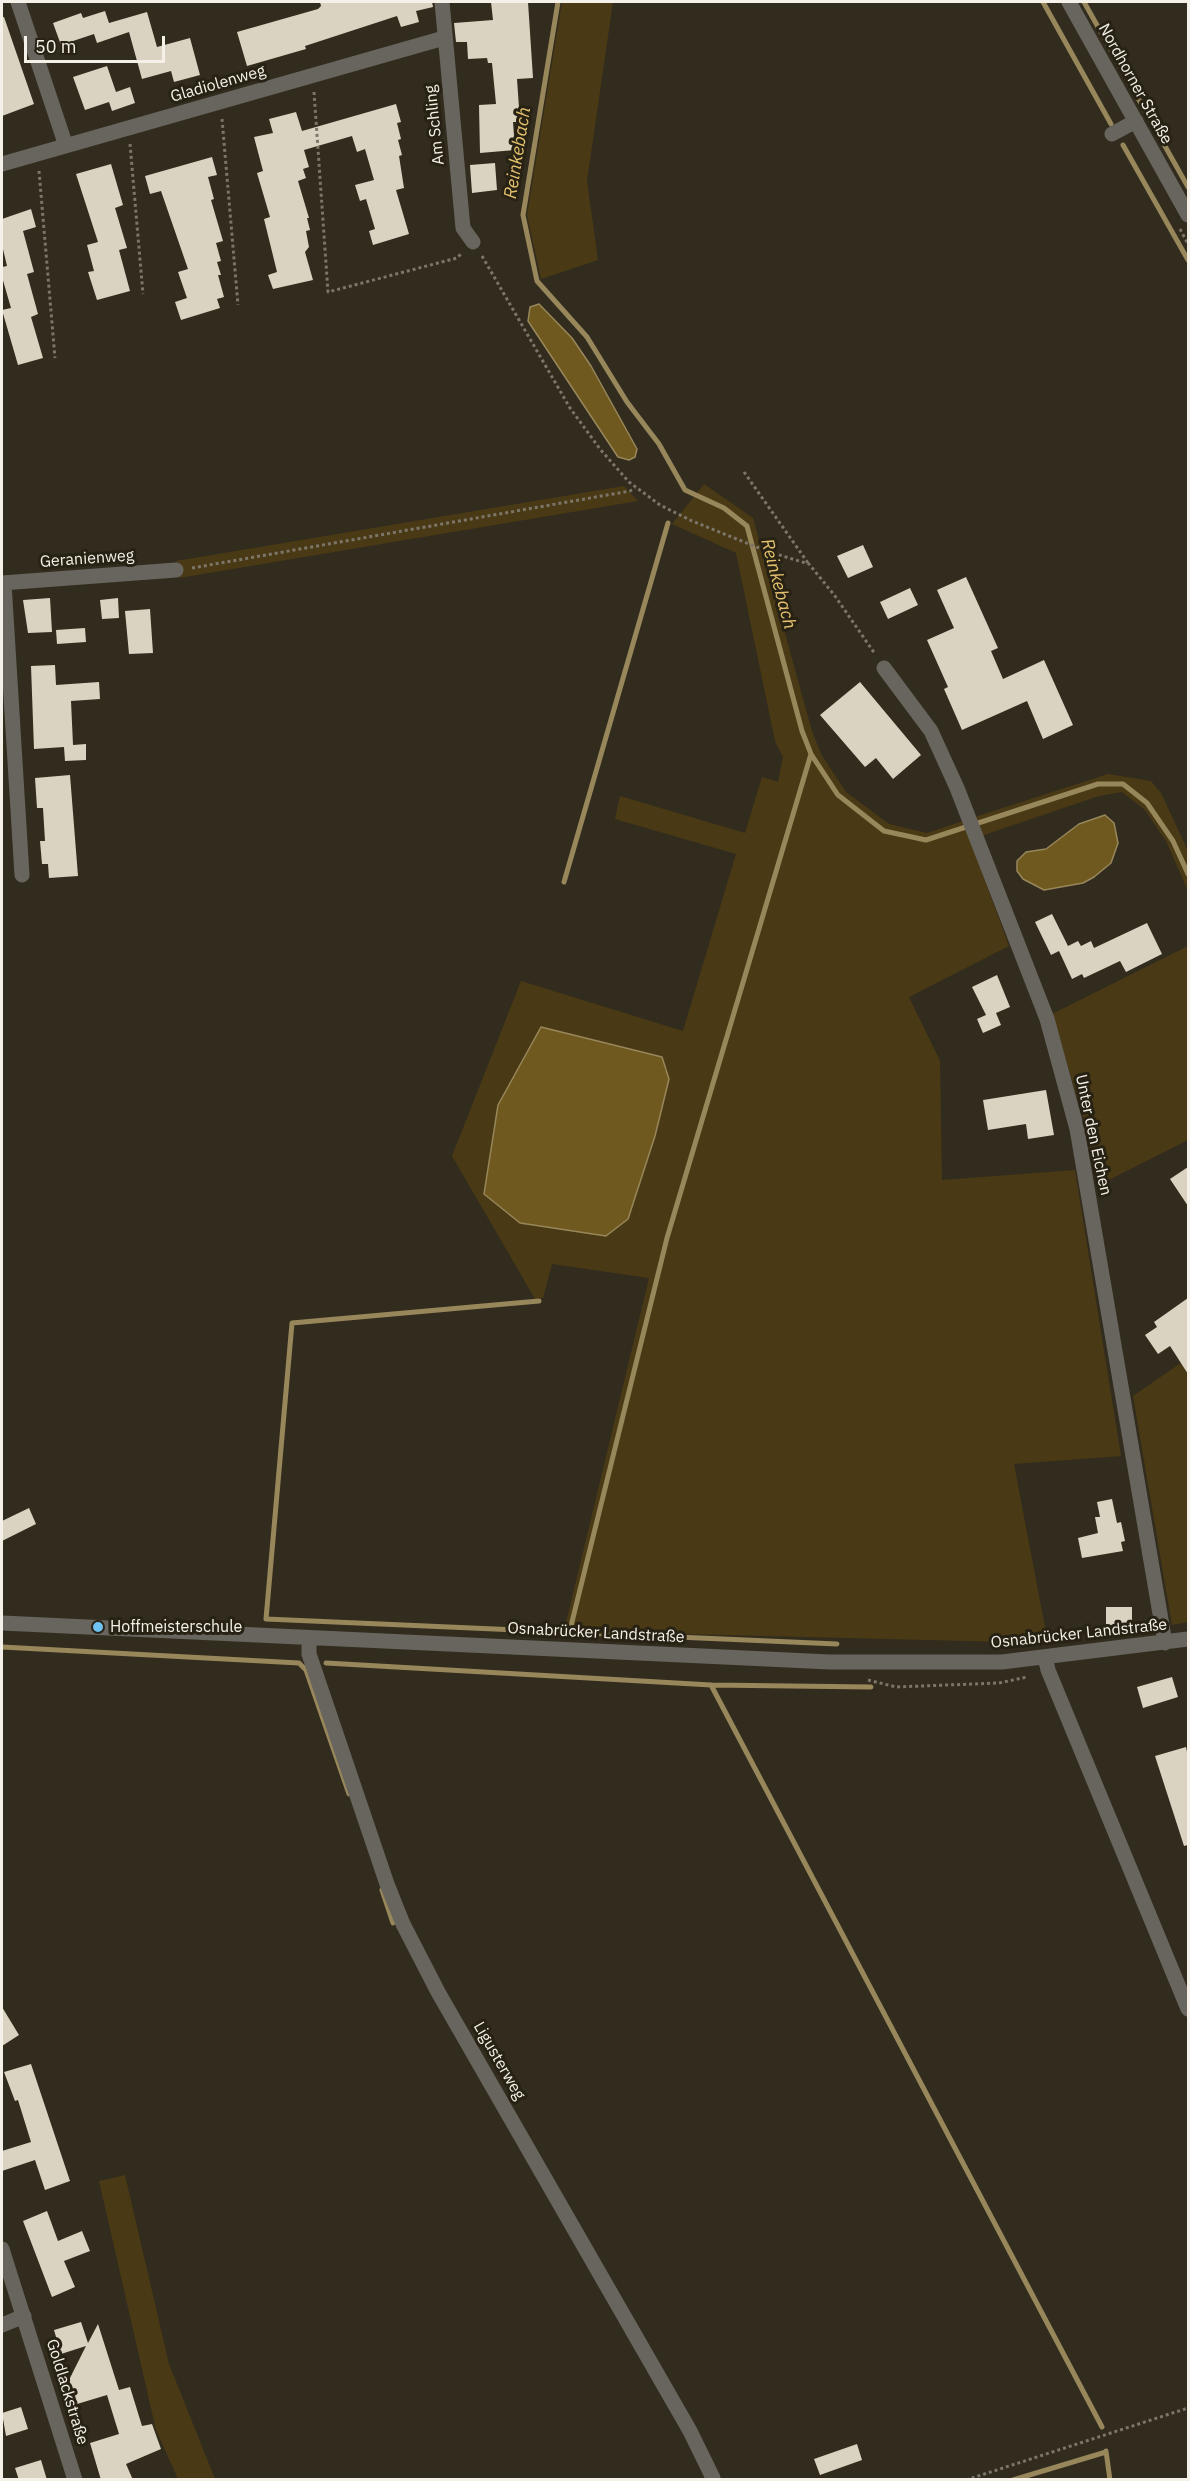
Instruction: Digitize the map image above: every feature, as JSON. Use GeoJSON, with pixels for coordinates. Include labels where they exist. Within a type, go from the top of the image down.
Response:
{"type":"FeatureCollection","features":[{"type":"Feature","properties":{"kind":"street"},"geometry":{"type":"LineString","coordinates":[[18,2],[66,146]]}},
{"type":"Feature","properties":{"kind":"street","name":"Am Schling"},"geometry":{"type":"LineString","coordinates":[[442,2],[463,228],[473,242]]}},
{"type":"Feature","properties":{"kind":"street","name":"Nordhorner Straße"},"geometry":{"type":"LineString","coordinates":[[1069,2],[1188,215]]}},
{"type":"Feature","properties":{"kind":"street","name":"Gladiolenweg"},"geometry":{"type":"LineString","coordinates":[[2,164],[444,38]]}},
{"type":"Feature","properties":{"kind":"street"},"geometry":{"type":"LineString","coordinates":[[1112,134],[1136,121]]}},
{"type":"Feature","properties":{"kind":"street","name":"Geranienweg"},"geometry":{"type":"LineString","coordinates":[[3,583],[176,570]]}},
{"type":"Feature","properties":{"kind":"street"},"geometry":{"type":"LineString","coordinates":[[3,583],[22,875]]}},
{"type":"Feature","properties":{"kind":"street","name":"Unter den Eichen"},"geometry":{"type":"LineString","coordinates":[[884,668],[931,731],[966,810],[1047,1019],[1077,1129],[1165,1643]]}},
{"type":"Feature","properties":{"kind":"street","name":"Osnabrücker Landstraße"},"geometry":{"type":"LineString","coordinates":[[2,1623],[830,1662],[960,1663],[1045,1657],[1188,1639]]}},
{"type":"Feature","properties":{"kind":"street","name":"Ligusterweg"},"geometry":{"type":"LineString","coordinates":[[309,1638],[309,1654],[387,1884],[404,1924],[438,1992],[690,2431],[713,2478]]}},
{"type":"Feature","properties":{"kind":"street"},"geometry":{"type":"LineString","coordinates":[[1045,1657],[1048,1670],[1188,2009]]}},
{"type":"Feature","properties":{"kind":"street","name":"Goldlackstraße"},"geometry":{"type":"LineString","coordinates":[[2,2249],[75,2480]]}},
{"type":"Feature","properties":{"kind":"street"},"geometry":{"type":"LineString","coordinates":[[2,2325],[24,2316]]}},
{"type":"Feature","properties":{"kind":"path"},"geometry":{"type":"LineString","coordinates":[[312,75],[328,291],[457,258],[473,242],[570,408],[600,449],[635,488],[660,505],[692,521],[769,552],[808,564]]}},
{"type":"Feature","properties":{"kind":"path"},"geometry":{"type":"LineString","coordinates":[[221,101],[238,305]]}},
{"type":"Feature","properties":{"kind":"path"},"geometry":{"type":"LineString","coordinates":[[129,128],[143,294]]}},
{"type":"Feature","properties":{"kind":"path"},"geometry":{"type":"LineString","coordinates":[[38,153],[55,358]]}},
{"type":"Feature","properties":{"kind":"path"},"geometry":{"type":"LineString","coordinates":[[744,472],[808,564],[835,596],[884,668]]}},
{"type":"Feature","properties":{"kind":"path"},"geometry":{"type":"LineString","coordinates":[[176,570],[607,495],[635,488]]}},
{"type":"Feature","properties":{"kind":"path"},"geometry":{"type":"LineString","coordinates":[[966,2480],[1188,2408]]}},
{"type":"Feature","properties":{"kind":"shaded area"},"geometry":{"type":"Polygon","coordinates":[[[562,2],[613,2],[587,181],[598,260],[541,279],[527,215],[562,2]]]}},
{"type":"Feature","properties":{"kind":"shaded area"},"geometry":{"type":"Polygon","coordinates":[[[539,304],[572,338],[591,366],[637,449],[635,457],[629,460],[618,457],[528,321],[530,307],[539,304]]]}},
{"type":"Feature","properties":{"kind":"shaded area"},"geometry":{"type":"Polygon","coordinates":[[[704,484],[753,518],[812,731],[821,754],[846,792],[889,824],[927,833],[963,821],[1009,946],[909,997],[940,1061],[942,1180],[1075,1170],[1121,1456],[1014,1464],[1048,1643],[564,1631],[649,1278],[552,1264],[543,1298],[535,1299],[452,1156],[521,981],[683,1031],[736,854],[615,819],[620,796],[745,833],[762,777],[778,782],[783,757],[775,741],[736,553],[672,524],[704,484]]]}},
{"type":"Feature","properties":{"kind":"shaded area"},"geometry":{"type":"Polygon","coordinates":[[[624,486],[638,501],[179,578],[176,561],[624,486]]]}},
{"type":"Feature","properties":{"kind":"shaded area"},"geometry":{"type":"Polygon","coordinates":[[[1108,774],[1151,781],[1161,793],[1188,851],[1188,891],[1166,841],[1145,810],[1122,792],[1099,796],[981,836],[975,817],[1108,774]]]}},
{"type":"Feature","properties":{"kind":"shaded area"},"geometry":{"type":"Polygon","coordinates":[[[1105,815],[1114,823],[1118,843],[1111,863],[1094,877],[1083,883],[1044,890],[1023,879],[1017,871],[1017,861],[1026,852],[1046,849],[1079,824],[1105,815]]]}},
{"type":"Feature","properties":{"kind":"shaded area"},"geometry":{"type":"Polygon","coordinates":[[[1188,946],[1188,1140],[1097,1186],[1086,1127],[1052,1014],[1188,946]]]}},
{"type":"Feature","properties":{"kind":"shaded area"},"geometry":{"type":"Polygon","coordinates":[[[541,1027],[662,1057],[669,1079],[655,1136],[628,1219],[606,1236],[520,1223],[484,1194],[498,1105],[541,1027]]]}},
{"type":"Feature","properties":{"kind":"shaded area"},"geometry":{"type":"Polygon","coordinates":[[[1188,1358],[1188,1622],[1172,1625],[1133,1396],[1188,1358]]]}},
{"type":"Feature","properties":{"kind":"shaded area"},"geometry":{"type":"Polygon","coordinates":[[[125,2175],[169,2364],[215,2479],[178,2479],[156,2430],[99,2181],[125,2175]]]}},
{"type":"Feature","properties":{"kind":"building"},"geometry":{"type":"Polygon","coordinates":[[[320,2],[432,2],[433,7],[416,11],[419,22],[401,27],[397,16],[305,46],[306,49],[247,66],[237,32],[318,9],[321,6],[320,2]]]}},
{"type":"Feature","properties":{"kind":"building"},"geometry":{"type":"Polygon","coordinates":[[[491,2],[528,2],[533,78],[517,79],[520,122],[513,122],[515,150],[480,153],[479,105],[496,104],[492,63],[488,63],[487,58],[468,59],[467,42],[456,42],[454,23],[493,20],[491,2]]]}},
{"type":"Feature","properties":{"kind":"building"},"geometry":{"type":"Polygon","coordinates":[[[105,11],[109,23],[147,12],[157,47],[190,38],[200,75],[174,82],[171,71],[142,79],[129,32],[97,43],[94,34],[61,45],[53,23],[81,13],[83,18],[105,11]]]}},
{"type":"Feature","properties":{"kind":"building"},"geometry":{"type":"Polygon","coordinates":[[[2,17],[4,17],[34,104],[2,116],[2,17]]]}},
{"type":"Feature","properties":{"kind":"building"},"geometry":{"type":"Polygon","coordinates":[[[107,66],[116,92],[130,87],[135,103],[112,111],[109,102],[85,110],[73,77],[107,66]]]}},
{"type":"Feature","properties":{"kind":"building"},"geometry":{"type":"Polygon","coordinates":[[[396,104],[401,122],[397,123],[401,139],[398,140],[402,155],[399,156],[404,188],[396,190],[409,234],[373,245],[369,231],[375,229],[366,199],[360,201],[355,185],[374,180],[365,149],[357,152],[352,136],[304,150],[309,167],[303,169],[306,178],[298,181],[309,218],[307,218],[310,230],[306,231],[309,247],[305,252],[313,280],[273,289],[268,275],[277,272],[264,219],[270,217],[257,173],[263,171],[254,137],[273,133],[269,119],[296,112],[302,131],[396,104]]]}},
{"type":"Feature","properties":{"kind":"building"},"geometry":{"type":"Polygon","coordinates":[[[212,157],[217,175],[208,177],[214,199],[211,200],[223,241],[216,243],[221,261],[217,262],[221,275],[218,275],[224,297],[217,299],[220,308],[181,320],[175,302],[187,298],[178,272],[188,269],[161,191],[150,194],[145,176],[212,157]]]}},
{"type":"Feature","properties":{"kind":"building"},"geometry":{"type":"Polygon","coordinates":[[[495,163],[497,190],[472,193],[470,165],[495,163]]]}},
{"type":"Feature","properties":{"kind":"building"},"geometry":{"type":"Polygon","coordinates":[[[111,164],[123,205],[115,208],[127,248],[119,250],[130,291],[97,300],[88,272],[94,271],[87,245],[98,242],[76,174],[111,164]]]}},
{"type":"Feature","properties":{"kind":"building"},"geometry":{"type":"Polygon","coordinates":[[[31,209],[36,227],[23,231],[34,272],[27,274],[38,314],[31,317],[43,358],[18,365],[2,310],[11,308],[2,277],[2,267],[7,266],[2,245],[2,219],[31,209]]]}},
{"type":"Feature","properties":{"kind":"building"},"geometry":{"type":"Polygon","coordinates":[[[863,545],[873,567],[848,578],[837,556],[863,545]]]}},
{"type":"Feature","properties":{"kind":"building"},"geometry":{"type":"Polygon","coordinates":[[[966,577],[998,648],[991,651],[1003,679],[1044,660],[1073,725],[1043,739],[1027,701],[962,730],[944,689],[948,687],[927,640],[954,628],[937,590],[966,577]]]}},
{"type":"Feature","properties":{"kind":"building"},"geometry":{"type":"Polygon","coordinates":[[[910,588],[918,605],[888,619],[880,602],[910,588]]]}},
{"type":"Feature","properties":{"kind":"building"},"geometry":{"type":"Polygon","coordinates":[[[50,598],[52,632],[28,633],[23,600],[50,598]]]}},
{"type":"Feature","properties":{"kind":"building"},"geometry":{"type":"Polygon","coordinates":[[[118,598],[119,618],[102,619],[100,600],[118,598]]]}},
{"type":"Feature","properties":{"kind":"building"},"geometry":{"type":"Polygon","coordinates":[[[150,609],[153,653],[129,654],[125,611],[150,609]]]}},
{"type":"Feature","properties":{"kind":"building"},"geometry":{"type":"Polygon","coordinates":[[[85,628],[86,642],[57,644],[56,630],[85,628]]]}},
{"type":"Feature","properties":{"kind":"building"},"geometry":{"type":"Polygon","coordinates":[[[55,665],[56,685],[99,682],[100,699],[71,701],[73,745],[86,744],[86,760],[65,761],[64,747],[34,749],[31,666],[55,665]]]}},
{"type":"Feature","properties":{"kind":"building"},"geometry":{"type":"Polygon","coordinates":[[[860,682],[921,755],[893,779],[876,758],[865,767],[820,715],[860,682]]]}},
{"type":"Feature","properties":{"kind":"building"},"geometry":{"type":"Polygon","coordinates":[[[70,775],[78,876],[49,878],[48,864],[42,864],[40,841],[45,841],[43,808],[37,808],[35,778],[70,775]]]}},
{"type":"Feature","properties":{"kind":"building"},"geometry":{"type":"Polygon","coordinates":[[[1052,914],[1068,946],[1078,941],[1081,946],[1091,941],[1094,948],[1147,923],[1162,954],[1126,972],[1120,961],[1084,978],[1082,974],[1072,979],[1059,951],[1051,955],[1035,922],[1052,914]]]}},
{"type":"Feature","properties":{"kind":"building"},"geometry":{"type":"Polygon","coordinates":[[[997,975],[1010,1007],[996,1013],[1001,1025],[983,1033],[977,1019],[986,1015],[972,987],[997,975]]]}},
{"type":"Feature","properties":{"kind":"building"},"geometry":{"type":"Polygon","coordinates":[[[1046,1090],[1054,1135],[1028,1139],[1026,1124],[988,1130],[983,1100],[1046,1090]]]}},
{"type":"Feature","properties":{"kind":"building"},"geometry":{"type":"Polygon","coordinates":[[[1188,1167],[1188,1206],[1170,1179],[1188,1167]]]}},
{"type":"Feature","properties":{"kind":"building"},"geometry":{"type":"Polygon","coordinates":[[[1188,1298],[1188,1374],[1170,1346],[1158,1354],[1145,1335],[1157,1327],[1154,1322],[1188,1298]]]}},
{"type":"Feature","properties":{"kind":"building"},"geometry":{"type":"Polygon","coordinates":[[[1112,1499],[1117,1523],[1121,1522],[1125,1541],[1121,1542],[1123,1551],[1082,1558],[1078,1538],[1098,1533],[1095,1517],[1100,1517],[1097,1502],[1112,1499]]]}},
{"type":"Feature","properties":{"kind":"building"},"geometry":{"type":"Polygon","coordinates":[[[29,1508],[36,1524],[2,1541],[2,1521],[29,1508]]]}},
{"type":"Feature","properties":{"kind":"building"},"geometry":{"type":"Polygon","coordinates":[[[1106,1607],[1132,1607],[1132,1625],[1106,1626],[1106,1607]]]}},
{"type":"Feature","properties":{"kind":"building"},"geometry":{"type":"Polygon","coordinates":[[[1172,1677],[1178,1697],[1143,1708],[1137,1687],[1172,1677]]]}},
{"type":"Feature","properties":{"kind":"building"},"geometry":{"type":"Polygon","coordinates":[[[1186,1747],[1188,1845],[1184,1846],[1155,1756],[1186,1747]]]}},
{"type":"Feature","properties":{"kind":"building"},"geometry":{"type":"Polygon","coordinates":[[[2,2007],[19,2035],[2,2046],[2,2007]]]}},
{"type":"Feature","properties":{"kind":"building"},"geometry":{"type":"Polygon","coordinates":[[[31,2064],[70,2181],[45,2190],[35,2160],[2,2171],[2,2151],[31,2142],[18,2100],[15,2101],[4,2072],[31,2064]]]}},
{"type":"Feature","properties":{"kind":"building"},"geometry":{"type":"Polygon","coordinates":[[[47,2211],[58,2241],[82,2231],[90,2251],[64,2261],[75,2287],[52,2297],[23,2221],[47,2211]]]}},
{"type":"Feature","properties":{"kind":"building"},"geometry":{"type":"Polygon","coordinates":[[[81,2322],[88,2343],[98,2324],[119,2390],[130,2387],[142,2426],[152,2424],[161,2449],[126,2464],[133,2480],[101,2480],[90,2443],[119,2434],[107,2395],[77,2404],[69,2380],[86,2346],[61,2354],[54,2330],[81,2322]]]}},
{"type":"Feature","properties":{"kind":"building"},"geometry":{"type":"Polygon","coordinates":[[[21,2407],[28,2429],[6,2436],[2,2413],[21,2407]]]}},
{"type":"Feature","properties":{"kind":"building"},"geometry":{"type":"Polygon","coordinates":[[[857,2444],[862,2460],[820,2475],[814,2459],[857,2444]]]}},
{"type":"Feature","properties":{"kind":"building"},"geometry":{"type":"Polygon","coordinates":[[[41,2460],[47,2480],[19,2480],[15,2468],[41,2460]]]}},
{"type":"Feature","properties":{"kind":"waterway","name":"Reinkebach"},"geometry":{"type":"LineString","coordinates":[[558,2],[523,215],[537,281],[587,337],[627,402],[659,444],[685,490],[724,508],[747,526],[802,731],[811,754],[838,795],[884,831],[926,840],[1098,784],[1123,784],[1147,803],[1173,841],[1188,874]]}},
{"type":"Feature","properties":{"kind":"waterway"},"geometry":{"type":"LineString","coordinates":[[1043,2],[1111,124]]}},
{"type":"Feature","properties":{"kind":"waterway"},"geometry":{"type":"LineString","coordinates":[[1084,2],[1188,187]]}},
{"type":"Feature","properties":{"kind":"waterway"},"geometry":{"type":"LineString","coordinates":[[1123,145],[1188,260]]}},
{"type":"Feature","properties":{"kind":"waterway"},"geometry":{"type":"LineString","coordinates":[[564,882],[668,523]]}},
{"type":"Feature","properties":{"kind":"waterway"},"geometry":{"type":"LineString","coordinates":[[569,1634],[667,1238],[811,754]]}},
{"type":"Feature","properties":{"kind":"waterway"},"geometry":{"type":"LineString","coordinates":[[539,1301],[292,1323],[266,1619],[837,1644]]}},
{"type":"Feature","properties":{"kind":"waterway"},"geometry":{"type":"LineString","coordinates":[[2,1647],[299,1663],[306,1670],[349,1794]]}},
{"type":"Feature","properties":{"kind":"waterway"},"geometry":{"type":"LineString","coordinates":[[326,1663],[711,1685],[871,1687]]}},
{"type":"Feature","properties":{"kind":"waterway"},"geometry":{"type":"LineString","coordinates":[[711,1685],[1102,2427]]}},
{"type":"Feature","properties":{"kind":"waterway"},"geometry":{"type":"LineString","coordinates":[[382,1890],[393,1923]]}},
{"type":"Feature","properties":{"kind":"waterway"},"geometry":{"type":"LineString","coordinates":[[1106,2451],[1110,2480]]}},
{"type":"Feature","properties":{"kind":"waterway"},"geometry":{"type":"LineString","coordinates":[[1013,2480],[1106,2452]]}},
{"type":"Feature","properties":{"kind":"place","name":"Hoffmeisterschule"},"geometry":{"type":"Point","coordinates":[98,1627]}}]}
